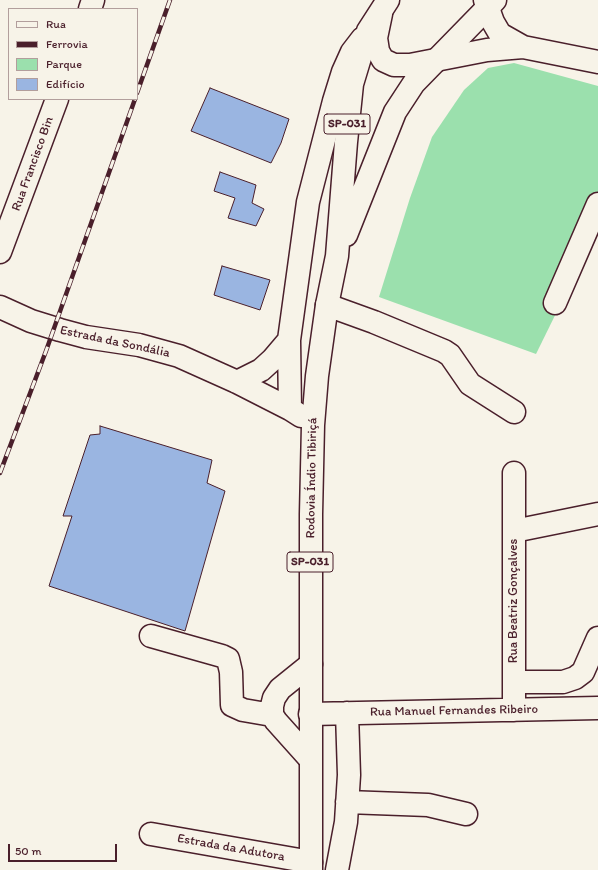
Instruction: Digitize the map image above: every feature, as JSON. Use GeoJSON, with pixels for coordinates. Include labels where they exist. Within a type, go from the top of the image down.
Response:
{"type":"FeatureCollection","features":[{"type":"Feature","properties":{"kind":"main road"},"geometry":{"type":"LineString","coordinates":[[489,2],[493,22],[500,34],[523,47]]}},
{"type":"Feature","properties":{"kind":"main road","name":"Rodovia Índio Tibiriçá"},"geometry":{"type":"LineString","coordinates":[[337,256],[377,153],[395,112],[414,83],[489,2]]}},
{"type":"Feature","properties":{"kind":"main road"},"geometry":{"type":"LineString","coordinates":[[386,3],[376,38],[378,51],[383,60],[394,65],[410,65],[487,50],[523,47],[598,62]]}},
{"type":"Feature","properties":{"kind":"main road","name":"Rodovia Índio Tibiriçá"},"geometry":{"type":"LineString","coordinates":[[290,409],[289,340],[308,202],[324,136],[343,72],[352,52],[368,32],[386,3]]}},
{"type":"Feature","properties":{"kind":"main road","name":"Rodovia Índio Tibiriçá"},"geometry":{"type":"LineString","coordinates":[[311,866],[310,714],[313,425],[317,376],[327,305],[337,256],[348,116],[352,84],[368,32]]}},
{"type":"Feature","properties":{"kind":"main road","name":"Rua Francisco Bin"},"geometry":{"type":"LineString","coordinates":[[0,252],[57,100]]}},
{"type":"Feature","properties":{"kind":"main road"},"geometry":{"type":"LineString","coordinates":[[555,303],[598,204]]}},
{"type":"Feature","properties":{"kind":"main road"},"geometry":{"type":"LineString","coordinates":[[327,305],[374,322],[450,355],[470,384],[514,412]]}},
{"type":"Feature","properties":{"kind":"main road","name":"Estrada da Sondália"},"geometry":{"type":"LineString","coordinates":[[0,307],[32,321],[60,330],[86,337],[139,345],[179,356],[237,382],[290,409],[313,425]]}},
{"type":"Feature","properties":{"kind":"main road"},"geometry":{"type":"LineString","coordinates":[[237,382],[261,370],[272,360],[289,340]]}},
{"type":"Feature","properties":{"kind":"main road"},"geometry":{"type":"LineString","coordinates":[[514,473],[514,531]]}},
{"type":"Feature","properties":{"kind":"main road","name":"Rua Beatriz Gonçalves"},"geometry":{"type":"LineString","coordinates":[[514,710],[514,531],[598,514]]}},
{"type":"Feature","properties":{"kind":"main road"},"geometry":{"type":"LineString","coordinates":[[151,636],[222,656],[228,660],[231,672],[232,705],[243,710],[272,715]]}},
{"type":"Feature","properties":{"kind":"main road"},"geometry":{"type":"LineString","coordinates":[[514,682],[563,682],[575,678],[583,672],[598,638]]}},
{"type":"Feature","properties":{"kind":"main road"},"geometry":{"type":"LineString","coordinates":[[310,759],[283,730],[272,715],[274,698],[280,689],[311,664]]}},
{"type":"Feature","properties":{"kind":"main road","name":"Rua Manuel Fernandes Ribeiro"},"geometry":{"type":"LineString","coordinates":[[310,714],[598,708]]}},
{"type":"Feature","properties":{"kind":"main road"},"geometry":{"type":"LineString","coordinates":[[337,870],[346,822],[349,775],[347,713]]}},
{"type":"Feature","properties":{"kind":"main road"},"geometry":{"type":"LineString","coordinates":[[347,802],[428,804],[466,814]]}},
{"type":"Feature","properties":{"kind":"main road","name":"Estrada da Adutora"},"geometry":{"type":"LineString","coordinates":[[151,834],[311,866]]}},
{"type":"Feature","properties":{"kind":"green space"},"geometry":{"type":"Polygon","coordinates":[[[514,63],[598,86],[598,228],[536,354],[379,297],[410,198],[432,137],[464,90],[488,68],[514,63]]]}},
{"type":"Feature","properties":{"kind":"building"},"geometry":{"type":"Polygon","coordinates":[[[210,88],[289,119],[281,143],[271,163],[191,131],[210,88]]]}},
{"type":"Feature","properties":{"kind":"building"},"geometry":{"type":"Polygon","coordinates":[[[220,172],[256,185],[252,203],[264,209],[256,226],[228,218],[235,198],[214,191],[220,172]]]}},
{"type":"Feature","properties":{"kind":"building"},"geometry":{"type":"Polygon","coordinates":[[[222,266],[270,280],[260,310],[214,295],[222,266]]]}},
{"type":"Feature","properties":{"kind":"building"},"geometry":{"type":"Polygon","coordinates":[[[100,426],[212,460],[207,483],[225,491],[185,631],[49,586],[72,516],[63,516],[90,435],[100,434],[100,426]]]}},
{"type":"Feature","properties":{"kind":"railway"},"geometry":{"type":"LineString","coordinates":[[138,90],[170,0]]}},
{"type":"Feature","properties":{"kind":"railway"},"geometry":{"type":"LineString","coordinates":[[0,473],[46,351],[135,100]]}}]}
